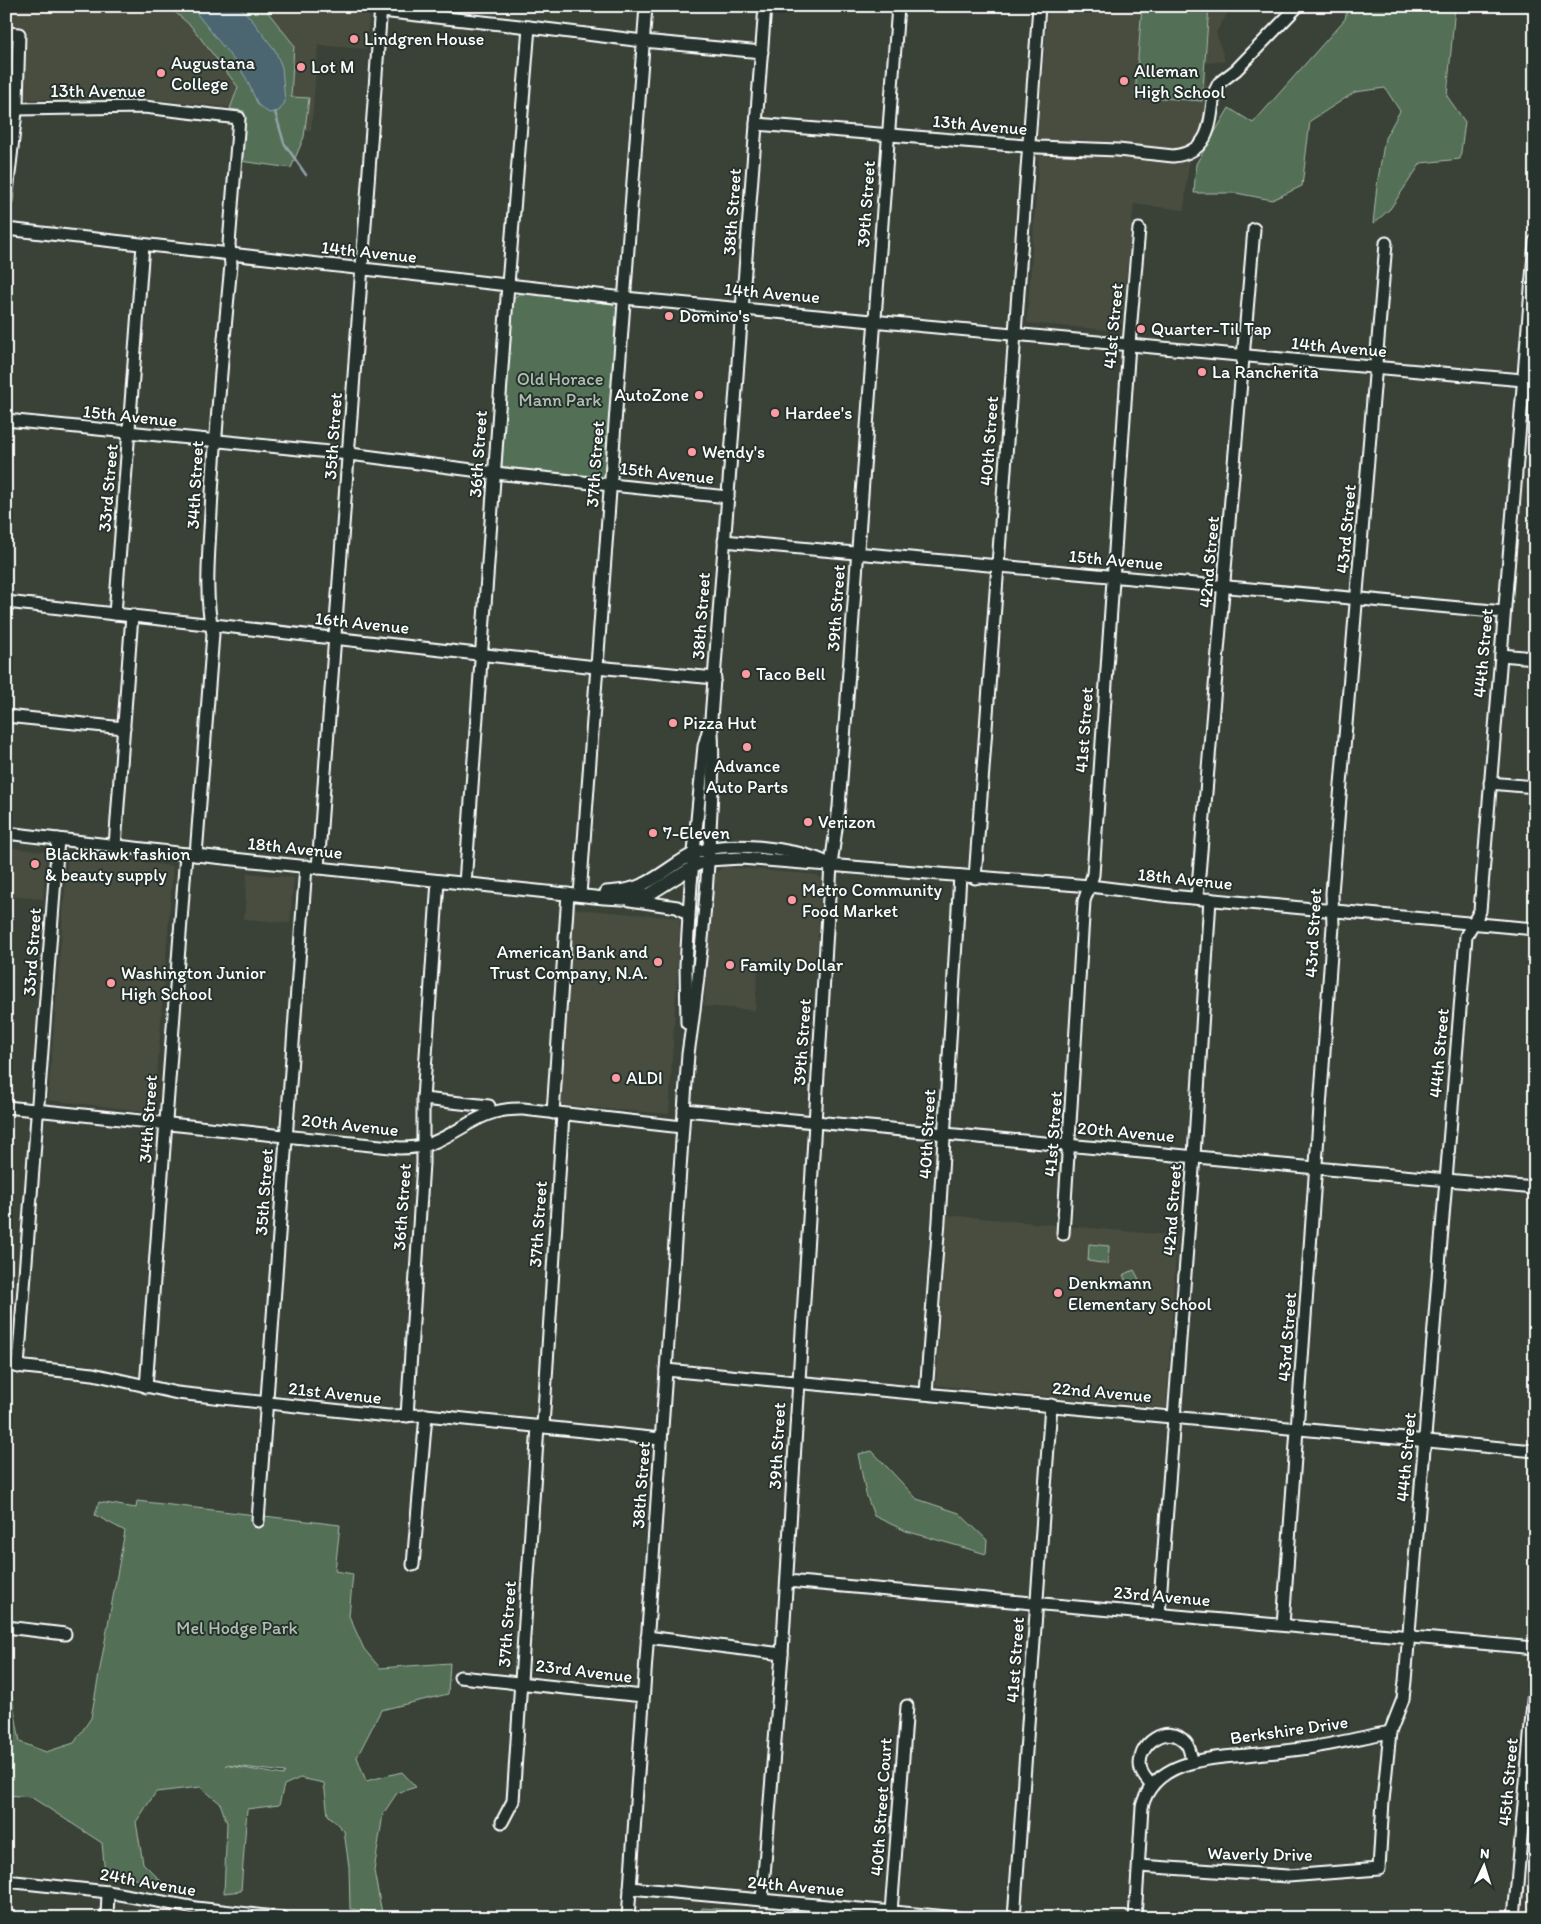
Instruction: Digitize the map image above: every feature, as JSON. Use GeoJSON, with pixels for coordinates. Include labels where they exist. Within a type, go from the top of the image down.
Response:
{"type":"FeatureCollection","features":[{"type":"Feature","properties":{"kind":"street","name":"37th Street"},"geometry":{"type":"LineString","coordinates":[[580,895],[596,667],[612,485],[646,6]]}},
{"type":"Feature","properties":{"kind":"street","name":"38th Street"},"geometry":{"type":"LineString","coordinates":[[628,1918],[682,1127],[688,1054],[699,980],[714,746],[712,719],[724,541],[765,6]]}},
{"type":"Feature","properties":{"kind":"street","name":"39th Street"},"geometry":{"type":"LineString","coordinates":[[762,1900],[787,1581],[831,865],[839,807],[898,6]]}},
{"type":"Feature","properties":{"kind":"street","name":"40th Street"},"geometry":{"type":"LineString","coordinates":[[975,878],[1039,6]]}},
{"type":"Feature","properties":{"kind":"street","name":"13th Avenue"},"geometry":{"type":"LineString","coordinates":[[756,124],[1028,146],[1089,148],[1173,156],[1190,152],[1198,146],[1208,134],[1214,93],[1217,87],[1298,6]]}},
{"type":"Feature","properties":{"kind":"street"},"geometry":{"type":"LineString","coordinates":[[381,9],[643,41],[762,52]]}},
{"type":"Feature","properties":{"kind":"street","name":"35th Street"},"geometry":{"type":"LineString","coordinates":[[318,868],[350,454],[381,9]]}},
{"type":"Feature","properties":{"kind":"street","name":"36th Street"},"geometry":{"type":"LineString","coordinates":[[465,884],[508,284],[529,27]]}},
{"type":"Feature","properties":{"kind":"street"},"geometry":{"type":"LineString","coordinates":[[6,33],[19,34],[16,109],[6,201]]}},
{"type":"Feature","properties":{"kind":"street","name":"13th Avenue"},"geometry":{"type":"LineString","coordinates":[[16,109],[144,108],[239,118]]}},
{"type":"Feature","properties":{"kind":"street","name":"34th Street"},"geometry":{"type":"LineString","coordinates":[[146,1387],[165,1124],[213,634],[209,614],[209,552],[214,442],[231,265],[229,244],[239,118]]}},
{"type":"Feature","properties":{"kind":"street","name":"14th Avenue"},"geometry":{"type":"LineString","coordinates":[[6,229],[624,298],[1244,356],[1530,380]]}},
{"type":"Feature","properties":{"kind":"street","name":"41st Street"},"geometry":{"type":"LineString","coordinates":[[1063,1234],[1084,901],[1093,875],[1129,344],[1139,229]]}},
{"type":"Feature","properties":{"kind":"street","name":"42nd Street"},"geometry":{"type":"LineString","coordinates":[[1197,898],[1254,229]]}},
{"type":"Feature","properties":{"kind":"street","name":"44th Street"},"geometry":{"type":"LineString","coordinates":[[1380,1869],[1390,1732],[1403,1699],[1466,936],[1480,911],[1504,612],[1530,380],[1535,241]]}},
{"type":"Feature","properties":{"kind":"street","name":"43rd Street"},"geometry":{"type":"LineString","coordinates":[[1283,1625],[1316,1167],[1333,884],[1386,243]]}},
{"type":"Feature","properties":{"kind":"street","name":"33rd Street"},"geometry":{"type":"LineString","coordinates":[[115,614],[144,245]]}},
{"type":"Feature","properties":{"kind":"street","name":"15th Avenue"},"geometry":{"type":"LineString","coordinates":[[6,420],[350,454],[495,473],[728,497]]}},
{"type":"Feature","properties":{"kind":"street","name":"15th Avenue"},"geometry":{"type":"LineString","coordinates":[[724,541],[1113,578],[1224,586],[1504,612]]}},
{"type":"Feature","properties":{"kind":"street","name":"16th Avenue"},"geometry":{"type":"LineString","coordinates":[[6,602],[596,667],[715,678]]}},
{"type":"Feature","properties":{"kind":"street"},"geometry":{"type":"LineString","coordinates":[[115,846],[132,616]]}},
{"type":"Feature","properties":{"kind":"street"},"geometry":{"type":"LineString","coordinates":[[1501,655],[1535,658]]}},
{"type":"Feature","properties":{"kind":"street"},"geometry":{"type":"LineString","coordinates":[[6,716],[124,728]]}},
{"type":"Feature","properties":{"kind":"street","name":"38th Street"},"geometry":{"type":"LineString","coordinates":[[688,1054],[686,965],[689,920],[704,746],[712,719]]}},
{"type":"Feature","properties":{"kind":"street"},"geometry":{"type":"LineString","coordinates":[[1490,783],[1535,788]]}},
{"type":"Feature","properties":{"kind":"street","name":"18th Avenue"},"geometry":{"type":"LineString","coordinates":[[6,833],[465,884],[623,899],[650,894],[693,867],[708,854],[729,846],[786,851],[816,856],[831,865],[1090,886],[1197,898],[1535,929]]}},
{"type":"Feature","properties":{"kind":"street","name":"33rd Street"},"geometry":{"type":"LineString","coordinates":[[18,1367],[58,839]]}},
{"type":"Feature","properties":{"kind":"street","name":"18th Avenue"},"geometry":{"type":"LineString","coordinates":[[580,895],[619,891],[644,884],[694,853],[708,854]]}},
{"type":"Feature","properties":{"kind":"street","name":"35th Street"},"geometry":{"type":"LineString","coordinates":[[258,1521],[306,866]]}},
{"type":"Feature","properties":{"kind":"street","name":"40th Street"},"geometry":{"type":"LineString","coordinates":[[926,1393],[940,1222],[960,876]]}},
{"type":"Feature","properties":{"kind":"street","name":"36th Street"},"geometry":{"type":"LineString","coordinates":[[406,1416],[424,1146],[423,1100],[438,881]]}},
{"type":"Feature","properties":{"kind":"street","name":"37th Street"},"geometry":{"type":"LineString","coordinates":[[502,1822],[513,1801],[540,1426],[558,1113],[568,894]]}},
{"type":"Feature","properties":{"kind":"street"},"geometry":{"type":"LineString","coordinates":[[623,899],[678,907],[687,913],[689,920]]}},
{"type":"Feature","properties":{"kind":"street","name":"42nd Street"},"geometry":{"type":"LineString","coordinates":[[1159,1614],[1194,1156],[1210,899]]}},
{"type":"Feature","properties":{"kind":"street"},"geometry":{"type":"LineString","coordinates":[[423,1100],[489,1106]]}},
{"type":"Feature","properties":{"kind":"street","name":"20th Avenue"},"geometry":{"type":"LineString","coordinates":[[6,1107],[400,1148],[424,1146],[498,1110],[523,1109],[682,1127]]}},
{"type":"Feature","properties":{"kind":"street","name":"20th Avenue"},"geometry":{"type":"LineString","coordinates":[[684,1110],[1535,1188]]}},
{"type":"Feature","properties":{"kind":"street","name":"21st Avenue"},"geometry":{"type":"LineString","coordinates":[[6,1366],[92,1374],[125,1380],[177,1394],[327,1410],[406,1416],[426,1415],[662,1438]]}},
{"type":"Feature","properties":{"kind":"street","name":"22nd Avenue"},"geometry":{"type":"LineString","coordinates":[[666,1370],[1535,1451]]}},
{"type":"Feature","properties":{"kind":"street","name":"41st Street"},"geometry":{"type":"LineString","coordinates":[[1014,1918],[1051,1405]]}},
{"type":"Feature","properties":{"kind":"street"},"geometry":{"type":"LineString","coordinates":[[413,1565],[426,1415]]}},
{"type":"Feature","properties":{"kind":"street","name":"23rd Avenue"},"geometry":{"type":"LineString","coordinates":[[787,1581],[1535,1648]]}},
{"type":"Feature","properties":{"kind":"street"},"geometry":{"type":"LineString","coordinates":[[6,1627],[65,1634]]}},
{"type":"Feature","properties":{"kind":"street"},"geometry":{"type":"LineString","coordinates":[[647,1637],[782,1654]]}},
{"type":"Feature","properties":{"kind":"street","name":"23rd Avenue"},"geometry":{"type":"LineString","coordinates":[[460,1677],[643,1696]]}},
{"type":"Feature","properties":{"kind":"street","name":"45th Street"},"geometry":{"type":"LineString","coordinates":[[1514,1918],[1535,1680]]}},
{"type":"Feature","properties":{"kind":"street","name":"40th Street Court"},"geometry":{"type":"LineString","coordinates":[[890,1912],[906,1706]]}},
{"type":"Feature","properties":{"kind":"street","name":"Berkshire Drive"},"geometry":{"type":"LineString","coordinates":[[1152,1786],[1155,1782],[1175,1770],[1192,1762],[1307,1748],[1390,1732]]}},
{"type":"Feature","properties":{"kind":"street"},"geometry":{"type":"LineString","coordinates":[[1136,1918],[1142,1808],[1152,1786],[1142,1774],[1140,1760],[1143,1749],[1154,1738],[1169,1735],[1180,1738],[1188,1747],[1192,1762]]}},
{"type":"Feature","properties":{"kind":"street","name":"Waverly Drive"},"geometry":{"type":"LineString","coordinates":[[1139,1866],[1288,1876],[1380,1869]]}},
{"type":"Feature","properties":{"kind":"street","name":"24th Avenue"},"geometry":{"type":"LineString","coordinates":[[6,1881],[108,1892],[196,1908],[283,1918]]}},
{"type":"Feature","properties":{"kind":"street","name":"24th Avenue"},"geometry":{"type":"LineString","coordinates":[[630,1888],[959,1918]]}},
{"type":"Feature","properties":{"kind":"street"},"geometry":{"type":"LineString","coordinates":[[107,1918],[108,1892]]}},
{"type":"Feature","properties":{"kind":"shaded area","name":"Augustana College"},"geometry":{"type":"Polygon","coordinates":[[[6,6],[370,6],[366,49],[318,45],[311,131],[298,131],[295,163],[241,158],[246,109],[132,97],[9,100],[6,131],[6,6]]]}},
{"type":"Feature","properties":{"kind":"shaded area","name":"Alleman High School"},"geometry":{"type":"Polygon","coordinates":[[[1048,6],[1232,6],[1216,32],[1225,61],[1205,63],[1208,99],[1205,126],[1195,141],[1175,150],[1079,140],[1073,143],[1037,142],[1048,6]]]}},
{"type":"Feature","properties":{"kind":"shaded area"},"geometry":{"type":"Polygon","coordinates":[[[1039,152],[1099,153],[1189,160],[1184,210],[1134,204],[1120,331],[1027,323],[1039,152]]]}},
{"type":"Feature","properties":{"kind":"shaded area"},"geometry":{"type":"Polygon","coordinates":[[[6,847],[46,852],[43,899],[6,896],[6,847]]]}},
{"type":"Feature","properties":{"kind":"shaded area","name":"Washington Junior High School"},"geometry":{"type":"Polygon","coordinates":[[[68,854],[173,866],[154,1112],[48,1100],[68,854]]]}},
{"type":"Feature","properties":{"kind":"shaded area"},"geometry":{"type":"Polygon","coordinates":[[[724,867],[817,875],[821,879],[816,969],[758,965],[755,1010],[704,1006],[715,873],[724,867]]]}},
{"type":"Feature","properties":{"kind":"shaded area"},"geometry":{"type":"Polygon","coordinates":[[[247,873],[294,878],[290,923],[244,919],[247,873]]]}},
{"type":"Feature","properties":{"kind":"shaded area"},"geometry":{"type":"Polygon","coordinates":[[[575,909],[680,918],[669,1114],[563,1105],[560,1099],[571,914],[575,909]]]}},
{"type":"Feature","properties":{"kind":"shaded area","name":"Denkmann Elementary School"},"geometry":{"type":"Polygon","coordinates":[[[947,1215],[1177,1236],[1166,1408],[936,1385],[947,1215]]]}},
{"type":"Feature","properties":{"kind":"green space"},"geometry":{"type":"Polygon","coordinates":[[[168,6],[263,6],[294,45],[291,97],[309,98],[304,137],[291,168],[240,161],[244,111],[230,109],[238,87],[191,26],[168,6]]]}},
{"type":"Feature","properties":{"kind":"green space"},"geometry":{"type":"Polygon","coordinates":[[[1142,6],[1209,6],[1202,101],[1135,96],[1142,6]]]}},
{"type":"Feature","properties":{"kind":"green space"},"geometry":{"type":"Polygon","coordinates":[[[1348,6],[1455,6],[1447,96],[1465,122],[1460,159],[1421,163],[1390,209],[1373,224],[1385,138],[1400,111],[1385,88],[1355,92],[1310,121],[1302,186],[1272,200],[1236,193],[1194,193],[1196,164],[1229,108],[1253,123],[1345,19],[1348,6]]]}},
{"type":"Feature","properties":{"kind":"green space","name":"Old Horace Mann Park"},"geometry":{"type":"Polygon","coordinates":[[[522,293],[612,304],[618,310],[605,478],[603,479],[504,469],[501,467],[513,301],[514,297],[522,293]]]}},
{"type":"Feature","properties":{"kind":"green space"},"geometry":{"type":"Polygon","coordinates":[[[1089,1244],[1109,1246],[1108,1264],[1088,1261],[1089,1244]]]}},
{"type":"Feature","properties":{"kind":"green space"},"geometry":{"type":"Polygon","coordinates":[[[1134,1270],[1141,1283],[1130,1289],[1123,1275],[1134,1270]]]}},
{"type":"Feature","properties":{"kind":"green space"},"geometry":{"type":"Polygon","coordinates":[[[872,1451],[917,1499],[959,1513],[987,1540],[986,1554],[906,1531],[874,1516],[866,1494],[858,1454],[872,1451]]]}},
{"type":"Feature","properties":{"kind":"green space","name":"Mel Hodge Park"},"geometry":{"type":"Polygon","coordinates":[[[137,1501],[340,1525],[335,1571],[353,1574],[349,1616],[364,1649],[380,1668],[450,1663],[448,1694],[381,1710],[357,1757],[366,1781],[402,1772],[416,1787],[397,1793],[383,1814],[374,1871],[382,1913],[350,1909],[349,1867],[344,1831],[328,1815],[324,1783],[300,1778],[284,1785],[279,1805],[247,1809],[241,1891],[224,1893],[227,1823],[220,1803],[200,1787],[156,1792],[136,1822],[143,1863],[163,1883],[105,1875],[102,1843],[31,1797],[6,1795],[6,1692],[12,1697],[20,1742],[46,1752],[74,1743],[91,1718],[125,1531],[95,1515],[99,1502],[136,1508],[137,1501]],[[226,1765],[283,1775],[285,1772],[226,1765]]]}},
{"type":"Feature","properties":{"kind":"green space"},"geometry":{"type":"Polygon","coordinates":[[[702,1908],[754,1911],[754,1918],[700,1918],[702,1908]]]}},
{"type":"Feature","properties":{"kind":"green space"},"geometry":{"type":"Polygon","coordinates":[[[772,1913],[815,1918],[773,1918],[772,1913]]]}},
{"type":"Feature","properties":{"kind":"water"},"geometry":{"type":"Polygon","coordinates":[[[196,6],[236,6],[242,9],[252,20],[275,50],[282,67],[285,102],[279,111],[269,113],[258,105],[246,78],[197,14],[196,6]]]}},
{"type":"Feature","properties":{"kind":"waterway"},"geometry":{"type":"LineString","coordinates":[[275,112],[284,143],[306,175]]}},
{"type":"Feature","properties":{"kind":"place","name":"Lindgren House"},"geometry":{"type":"Point","coordinates":[354,39]}},
{"type":"Feature","properties":{"kind":"place","name":"Lot M"},"geometry":{"type":"Point","coordinates":[301,67]}},
{"type":"Feature","properties":{"kind":"place","name":"Augustana College"},"geometry":{"type":"Point","coordinates":[161,73]}},
{"type":"Feature","properties":{"kind":"place","name":"Alleman High School"},"geometry":{"type":"Point","coordinates":[1124,81]}},
{"type":"Feature","properties":{"kind":"place","name":"Domino's"},"geometry":{"type":"Point","coordinates":[669,316]}},
{"type":"Feature","properties":{"kind":"place","name":"Quarter-Til Tap"},"geometry":{"type":"Point","coordinates":[1141,329]}},
{"type":"Feature","properties":{"kind":"place","name":"La Rancherita"},"geometry":{"type":"Point","coordinates":[1202,372]}},
{"type":"Feature","properties":{"kind":"place","name":"AutoZone"},"geometry":{"type":"Point","coordinates":[699,395]}},
{"type":"Feature","properties":{"kind":"place","name":"Hardee's"},"geometry":{"type":"Point","coordinates":[775,413]}},
{"type":"Feature","properties":{"kind":"place","name":"Wendy's"},"geometry":{"type":"Point","coordinates":[692,452]}},
{"type":"Feature","properties":{"kind":"place","name":"Taco Bell"},"geometry":{"type":"Point","coordinates":[746,674]}},
{"type":"Feature","properties":{"kind":"place","name":"Pizza Hut"},"geometry":{"type":"Point","coordinates":[673,723]}},
{"type":"Feature","properties":{"kind":"place","name":"Advance Auto Parts"},"geometry":{"type":"Point","coordinates":[747,747]}},
{"type":"Feature","properties":{"kind":"place","name":"Verizon"},"geometry":{"type":"Point","coordinates":[808,822]}},
{"type":"Feature","properties":{"kind":"place","name":"7-Eleven"},"geometry":{"type":"Point","coordinates":[653,833]}},
{"type":"Feature","properties":{"kind":"place","name":"Blackhawk fashion & beauty supply"},"geometry":{"type":"Point","coordinates":[35,864]}},
{"type":"Feature","properties":{"kind":"place","name":"Metro Community Food Market"},"geometry":{"type":"Point","coordinates":[792,900]}},
{"type":"Feature","properties":{"kind":"place","name":"American Bank and Trust Company, N.A."},"geometry":{"type":"Point","coordinates":[658,962]}},
{"type":"Feature","properties":{"kind":"place","name":"Family Dollar"},"geometry":{"type":"Point","coordinates":[730,965]}},
{"type":"Feature","properties":{"kind":"place","name":"Washington Junior High School"},"geometry":{"type":"Point","coordinates":[111,983]}},
{"type":"Feature","properties":{"kind":"place","name":"ALDI"},"geometry":{"type":"Point","coordinates":[616,1078]}},
{"type":"Feature","properties":{"kind":"place","name":"Denkmann Elementary School"},"geometry":{"type":"Point","coordinates":[1058,1293]}}]}
